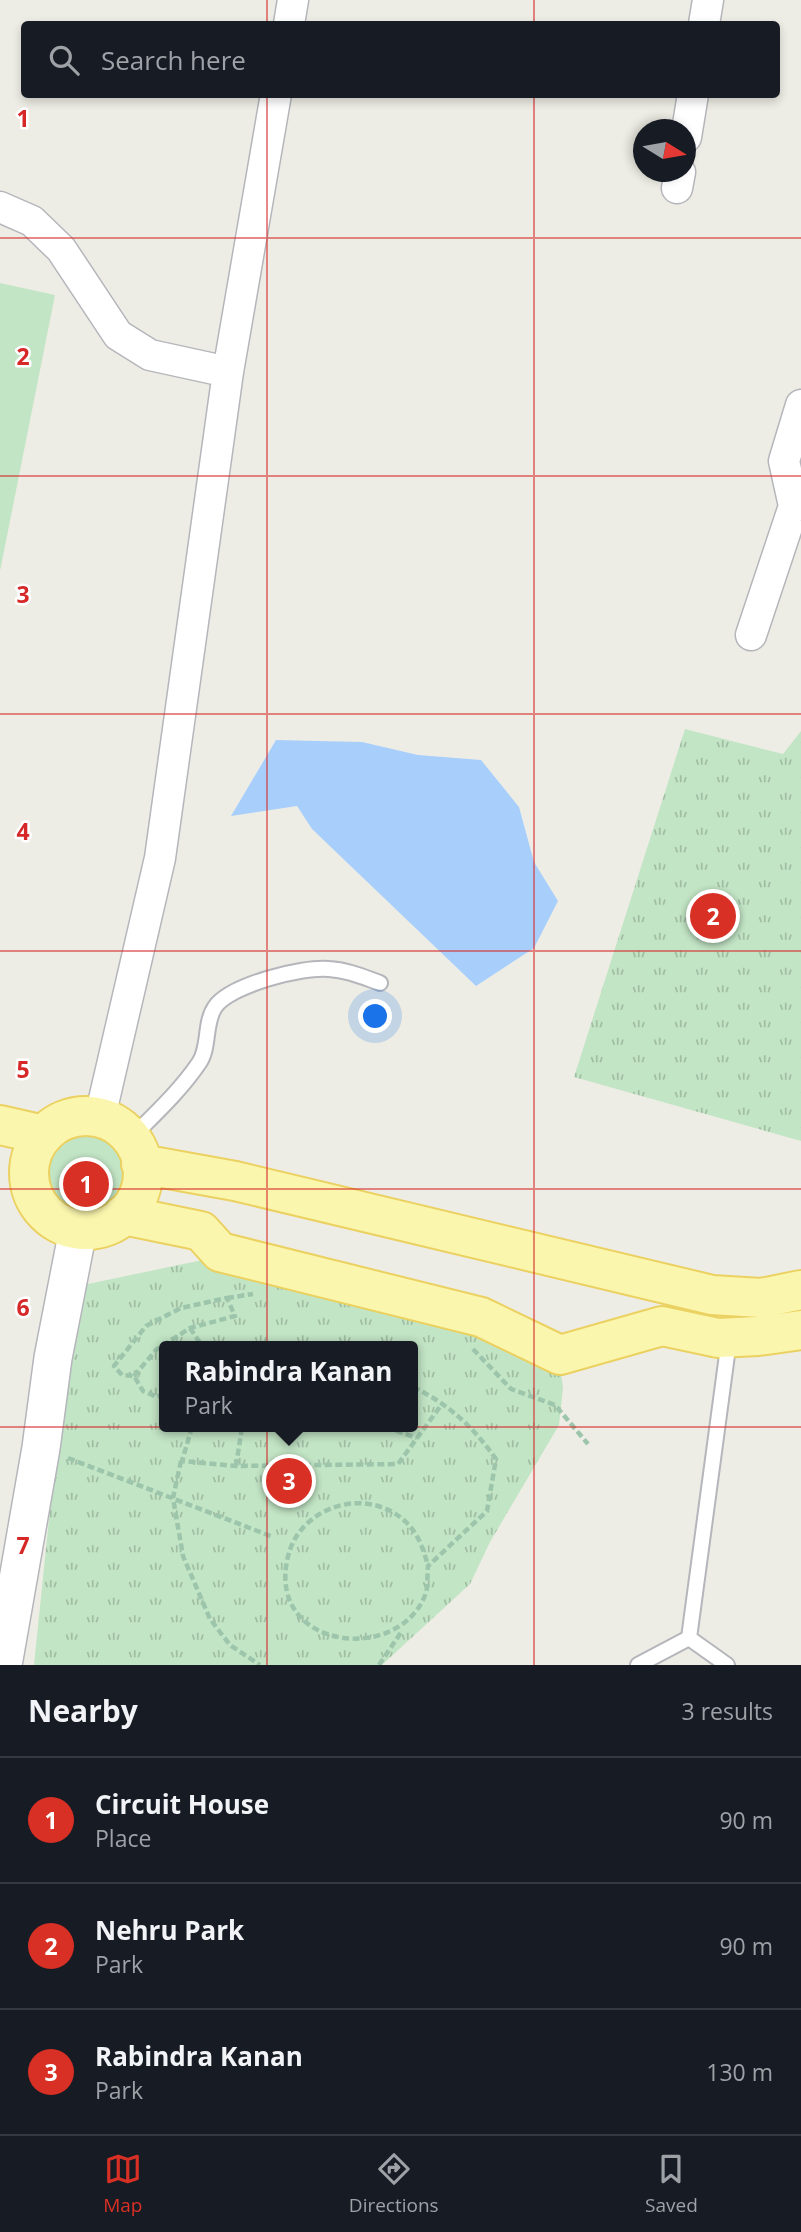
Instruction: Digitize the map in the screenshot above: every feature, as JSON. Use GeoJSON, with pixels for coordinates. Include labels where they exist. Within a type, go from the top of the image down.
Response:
{"type":"FeatureCollection","features":[{"type":"Feature","properties":{"kind":"main road"},"geometry":{"type":"LineString","coordinates":[[15,1184],[29,1180],[30,1161],[36,1144],[44,1135],[64,1120],[82,1116],[124,1140],[235,1181],[712,1295],[761,1298],[801,1290]]}},
{"type":"Feature","properties":{"kind":"main road"},"geometry":{"type":"LineString","coordinates":[[0,1125],[44,1135]]}},
{"type":"Feature","properties":{"kind":"main road"},"geometry":{"type":"LineString","coordinates":[[15,1184],[34,1198],[44,1213],[60,1224],[78,1230],[97,1229],[115,1222],[130,1210],[139,1193],[143,1174],[124,1140]]}},
{"type":"Feature","properties":{"kind":"main road"},"geometry":{"type":"LineString","coordinates":[[123,1215],[201,1231],[220,1252],[481,1317],[560,1355],[662,1326],[718,1338],[794,1336]]}},
{"type":"Feature","properties":{"kind":"street"},"geometry":{"type":"LineString","coordinates":[[290,21],[293,0]]}},
{"type":"Feature","properties":{"kind":"street"},"geometry":{"type":"LineString","coordinates":[[704,21],[708,0]]}},
{"type":"Feature","properties":{"kind":"street"},"geometry":{"type":"LineString","coordinates":[[124,1140],[160,858],[228,372],[275,98]]}},
{"type":"Feature","properties":{"kind":"street"},"geometry":{"type":"LineString","coordinates":[[688,119],[691,98]]}},
{"type":"Feature","properties":{"kind":"street"},"geometry":{"type":"LineString","coordinates":[[0,207],[32,221],[61,249],[118,335],[150,355],[228,372]]}},
{"type":"Feature","properties":{"kind":"street"},"geometry":{"type":"LineString","coordinates":[[751,635],[797,506],[784,461],[801,405]]}},
{"type":"Feature","properties":{"kind":"street"},"geometry":{"type":"LineString","coordinates":[[3,1665],[41,1448],[53,1358],[78,1230]]}},
{"type":"Feature","properties":{"kind":"lane"},"geometry":{"type":"LineString","coordinates":[[124,1140],[168,1100],[201,1059],[216,1004],[236,990],[307,968],[354,973],[380,983]]}},
{"type":"Feature","properties":{"kind":"lane"},"geometry":{"type":"LineString","coordinates":[[689,1638],[729,1338]]}},
{"type":"Feature","properties":{"kind":"lane"},"geometry":{"type":"LineString","coordinates":[[638,1665],[689,1638]]}},
{"type":"Feature","properties":{"kind":"lane"},"geometry":{"type":"LineString","coordinates":[[689,1638],[727,1665]]}},
{"type":"Feature","properties":{"kind":"path"},"geometry":{"type":"LineString","coordinates":[[134,1376],[122,1375],[114,1366],[146,1326],[181,1308],[259,1294]]}},
{"type":"Feature","properties":{"kind":"path"},"geometry":{"type":"LineString","coordinates":[[170,1341],[190,1328],[235,1317],[227,1298]]}},
{"type":"Feature","properties":{"kind":"path"},"geometry":{"type":"LineString","coordinates":[[190,1328],[199,1341]]}},
{"type":"Feature","properties":{"kind":"path"},"geometry":{"type":"LineString","coordinates":[[467,1343],[511,1389],[555,1405],[588,1444]]}},
{"type":"Feature","properties":{"kind":"path"},"geometry":{"type":"LineString","coordinates":[[134,1376],[159,1348]]}},
{"type":"Feature","properties":{"kind":"path"},"geometry":{"type":"LineString","coordinates":[[134,1376],[143,1391],[159,1396]]}},
{"type":"Feature","properties":{"kind":"path"},"geometry":{"type":"LineString","coordinates":[[418,1390],[442,1404],[475,1430],[496,1459],[487,1511],[428,1566]]}},
{"type":"Feature","properties":{"kind":"path"},"geometry":{"type":"LineString","coordinates":[[181,1461],[236,1466],[398,1464],[442,1404]]}},
{"type":"Feature","properties":{"kind":"path"},"geometry":{"type":"LineString","coordinates":[[190,1432],[173,1499],[183,1556],[210,1619],[230,1645],[260,1665]]}},
{"type":"Feature","properties":{"kind":"path"},"geometry":{"type":"LineString","coordinates":[[236,1466],[241,1432]]}},
{"type":"Feature","properties":{"kind":"path"},"geometry":{"type":"LineString","coordinates":[[400,1432],[416,1438]]}},
{"type":"Feature","properties":{"kind":"path"},"geometry":{"type":"LineString","coordinates":[[41,1448],[273,1538]]}},
{"type":"Feature","properties":{"kind":"path"},"geometry":{"type":"LineString","coordinates":[[337,1644],[315,1634],[298,1617],[288,1596],[285,1572],[289,1548],[302,1528],[320,1513],[342,1504],[366,1503],[389,1510],[408,1524],[422,1544],[428,1566],[426,1591],[418,1612],[379,1665]]}},
{"type":"Feature","properties":{"kind":"path"},"geometry":{"type":"LineString","coordinates":[[384,1642],[404,1629]]}},
{"type":"Feature","properties":{"kind":"green space"},"geometry":{"type":"Polygon","coordinates":[[[0,283],[55,295],[0,571],[0,283]]]}},
{"type":"Feature","properties":{"kind":"green space"},"geometry":{"type":"Polygon","coordinates":[[[685,729],[783,754],[801,731],[801,1141],[574,1077],[685,729]]]}},
{"type":"Feature","properties":{"kind":"green space"},"geometry":{"type":"Polygon","coordinates":[[[85,1132],[104,1136],[119,1147],[130,1162],[134,1181],[130,1200],[119,1215],[104,1226],[85,1230],[66,1226],[51,1215],[40,1200],[36,1181],[40,1162],[51,1147],[66,1136],[85,1132]]]}},
{"type":"Feature","properties":{"kind":"green space"},"geometry":{"type":"Polygon","coordinates":[[[217,1257],[559,1358],[563,1388],[559,1425],[490,1542],[470,1584],[382,1665],[34,1665],[71,1305],[83,1285],[217,1257]]]}},
{"type":"Feature","properties":{"kind":"water"},"geometry":{"type":"Polygon","coordinates":[[[276,740],[362,742],[418,755],[481,760],[519,807],[534,862],[558,901],[534,948],[476,986],[312,829],[297,806],[231,816],[276,740]]]}},
{"type":"Feature","properties":{"kind":"place","name":"Nehru Park"},"geometry":{"type":"Point","coordinates":[713,916]}},
{"type":"Feature","properties":{"kind":"place","name":"Circuit House"},"geometry":{"type":"Point","coordinates":[86,1184]}},
{"type":"Feature","properties":{"kind":"place","name":"Rabindra Kanan"},"geometry":{"type":"Point","coordinates":[289,1481]}}]}
